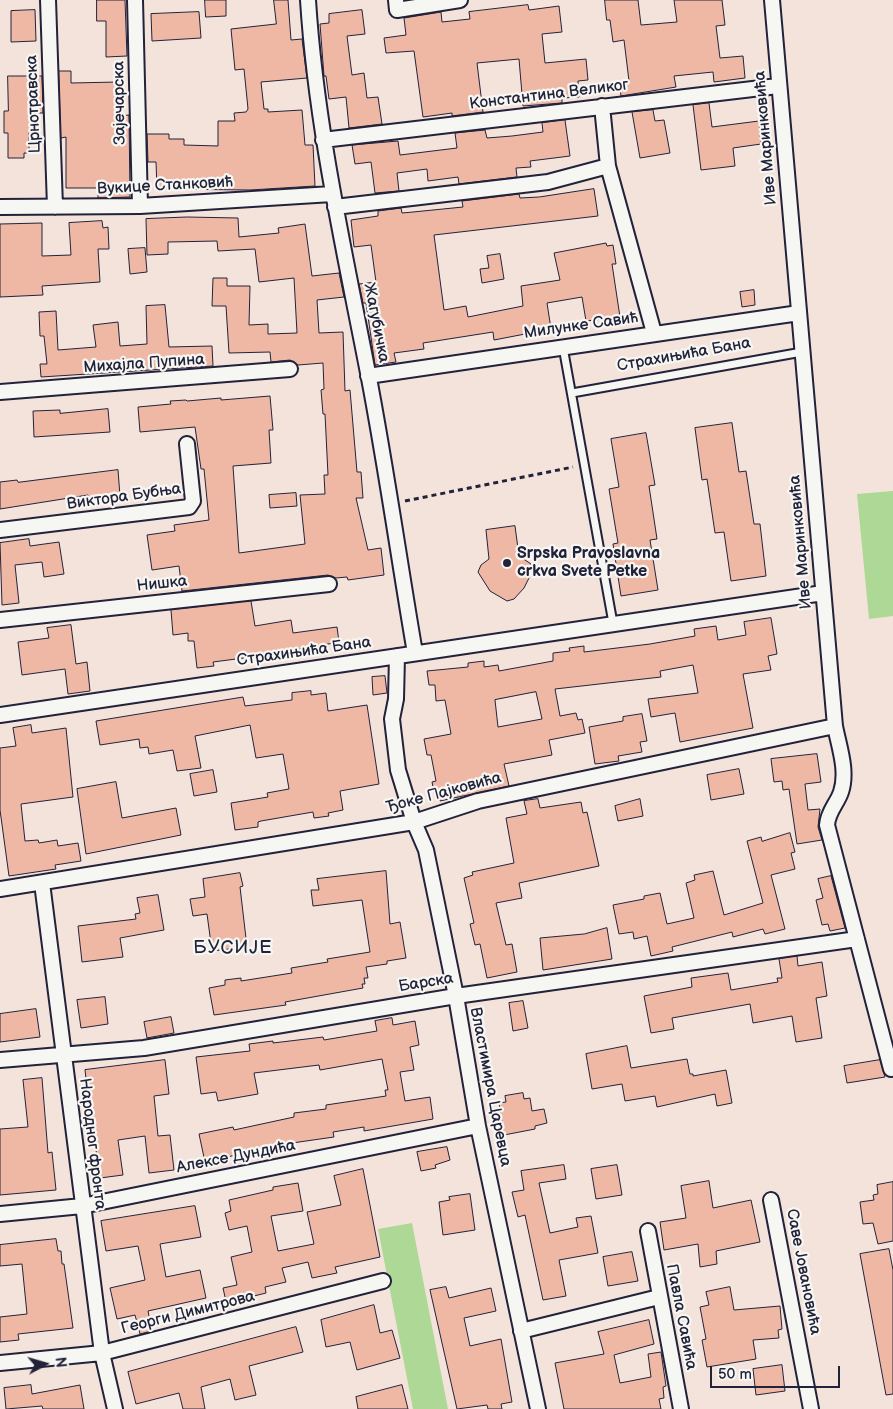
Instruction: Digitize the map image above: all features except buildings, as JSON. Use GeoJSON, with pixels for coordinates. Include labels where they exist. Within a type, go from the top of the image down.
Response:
{"type":"FeatureCollection","features":[{"type":"Feature","properties":{"kind":"street","name":"Црнотравска"},"geometry":{"type":"LineString","coordinates":[[48,0],[55,207]]}},
{"type":"Feature","properties":{"kind":"street","name":"Зајечарска"},"geometry":{"type":"LineString","coordinates":[[136,0],[140,206]]}},
{"type":"Feature","properties":{"kind":"street","name":"Жагубичка"},"geometry":{"type":"LineString","coordinates":[[308,0],[312,57],[323,140],[368,376],[415,653]]}},
{"type":"Feature","properties":{"kind":"street"},"geometry":{"type":"LineString","coordinates":[[396,0],[397,10],[460,0]]}},
{"type":"Feature","properties":{"kind":"street","name":"Иве Маринковића"},"geometry":{"type":"LineString","coordinates":[[772,0],[835,726],[844,776],[840,795],[830,810],[827,825],[891,1069]]}},
{"type":"Feature","properties":{"kind":"street","name":"Константина Великог"},"geometry":{"type":"LineString","coordinates":[[323,140],[778,86]]}},
{"type":"Feature","properties":{"kind":"street"},"geometry":{"type":"LineString","coordinates":[[602,106],[608,166],[654,334]]}},
{"type":"Feature","properties":{"kind":"street","name":"Вукице Станковић"},"geometry":{"type":"LineString","coordinates":[[0,206],[140,206],[334,200],[548,182],[608,166]]}},
{"type":"Feature","properties":{"kind":"street","name":"Милунке Савић"},"geometry":{"type":"LineString","coordinates":[[368,376],[799,313]]}},
{"type":"Feature","properties":{"kind":"street","name":"Михајла Пупина"},"geometry":{"type":"LineString","coordinates":[[0,392],[290,369]]}},
{"type":"Feature","properties":{"kind":"street","name":"Виктора Бубња"},"geometry":{"type":"LineString","coordinates":[[0,530],[189,507],[193,501],[187,444]]}},
{"type":"Feature","properties":{"kind":"street","name":"Нишка"},"geometry":{"type":"LineString","coordinates":[[0,620],[329,584]]}},
{"type":"Feature","properties":{"kind":"street","name":"Страхињића Бана"},"geometry":{"type":"LineString","coordinates":[[0,715],[823,593]]}},
{"type":"Feature","properties":{"kind":"street","name":"Властимира Царевца"},"geometry":{"type":"LineString","coordinates":[[398,656],[396,699],[392,719],[393,744],[398,770],[414,822],[426,850],[456,996],[478,1126],[538,1409]]}},
{"type":"Feature","properties":{"kind":"street","name":"Ђоке Пајковића"},"geometry":{"type":"LineString","coordinates":[[0,889],[414,822],[478,801],[835,726]]}},
{"type":"Feature","properties":{"kind":"street","name":"Народног фронта"},"geometry":{"type":"LineString","coordinates":[[42,883],[102,1353],[115,1409]]}},
{"type":"Feature","properties":{"kind":"street","name":"Барска"},"geometry":{"type":"LineString","coordinates":[[0,1060],[144,1048],[456,996],[857,940]]}},
{"type":"Feature","properties":{"kind":"street","name":"Алексе Дундића"},"geometry":{"type":"LineString","coordinates":[[0,1214],[82,1206],[478,1126]]}},
{"type":"Feature","properties":{"kind":"street","name":"Саве Јовановића"},"geometry":{"type":"LineString","coordinates":[[771,1200],[811,1409]]}},
{"type":"Feature","properties":{"kind":"street","name":"Павла Савића"},"geometry":{"type":"LineString","coordinates":[[648,1231],[681,1409]]}},
{"type":"Feature","properties":{"kind":"street","name":"Георги Димитрова"},"geometry":{"type":"LineString","coordinates":[[0,1364],[102,1353],[383,1281]]}},
{"type":"Feature","properties":{"kind":"street"},"geometry":{"type":"LineString","coordinates":[[521,1331],[659,1297]]}},
{"type":"Feature","properties":{"kind":"lane"},"geometry":{"type":"LineString","coordinates":[[563,346],[612,623]]}},
{"type":"Feature","properties":{"kind":"lane","name":"Страхињића Бана"},"geometry":{"type":"LineString","coordinates":[[572,393],[802,352]]}},
{"type":"Feature","properties":{"kind":"path"},"geometry":{"type":"LineString","coordinates":[[390,504],[585,465]]}},
{"type":"Feature","properties":{"kind":"green space"},"geometry":{"type":"Polygon","coordinates":[[[893,491],[893,616],[869,619],[857,494],[893,491]]]}},
{"type":"Feature","properties":{"kind":"green space"},"geometry":{"type":"Polygon","coordinates":[[[412,1223],[448,1409],[413,1409],[378,1229],[412,1223]]]}},
{"type":"Feature","properties":{"kind":"place","name":"Srpska Pravoslavna crkva Svete Petke"},"geometry":{"type":"Point","coordinates":[507,563]}},
{"type":"Feature","properties":{"kind":"district","name":"БУСИЈЕ"},"geometry":{"type":"Point","coordinates":[233,948]}}]}
